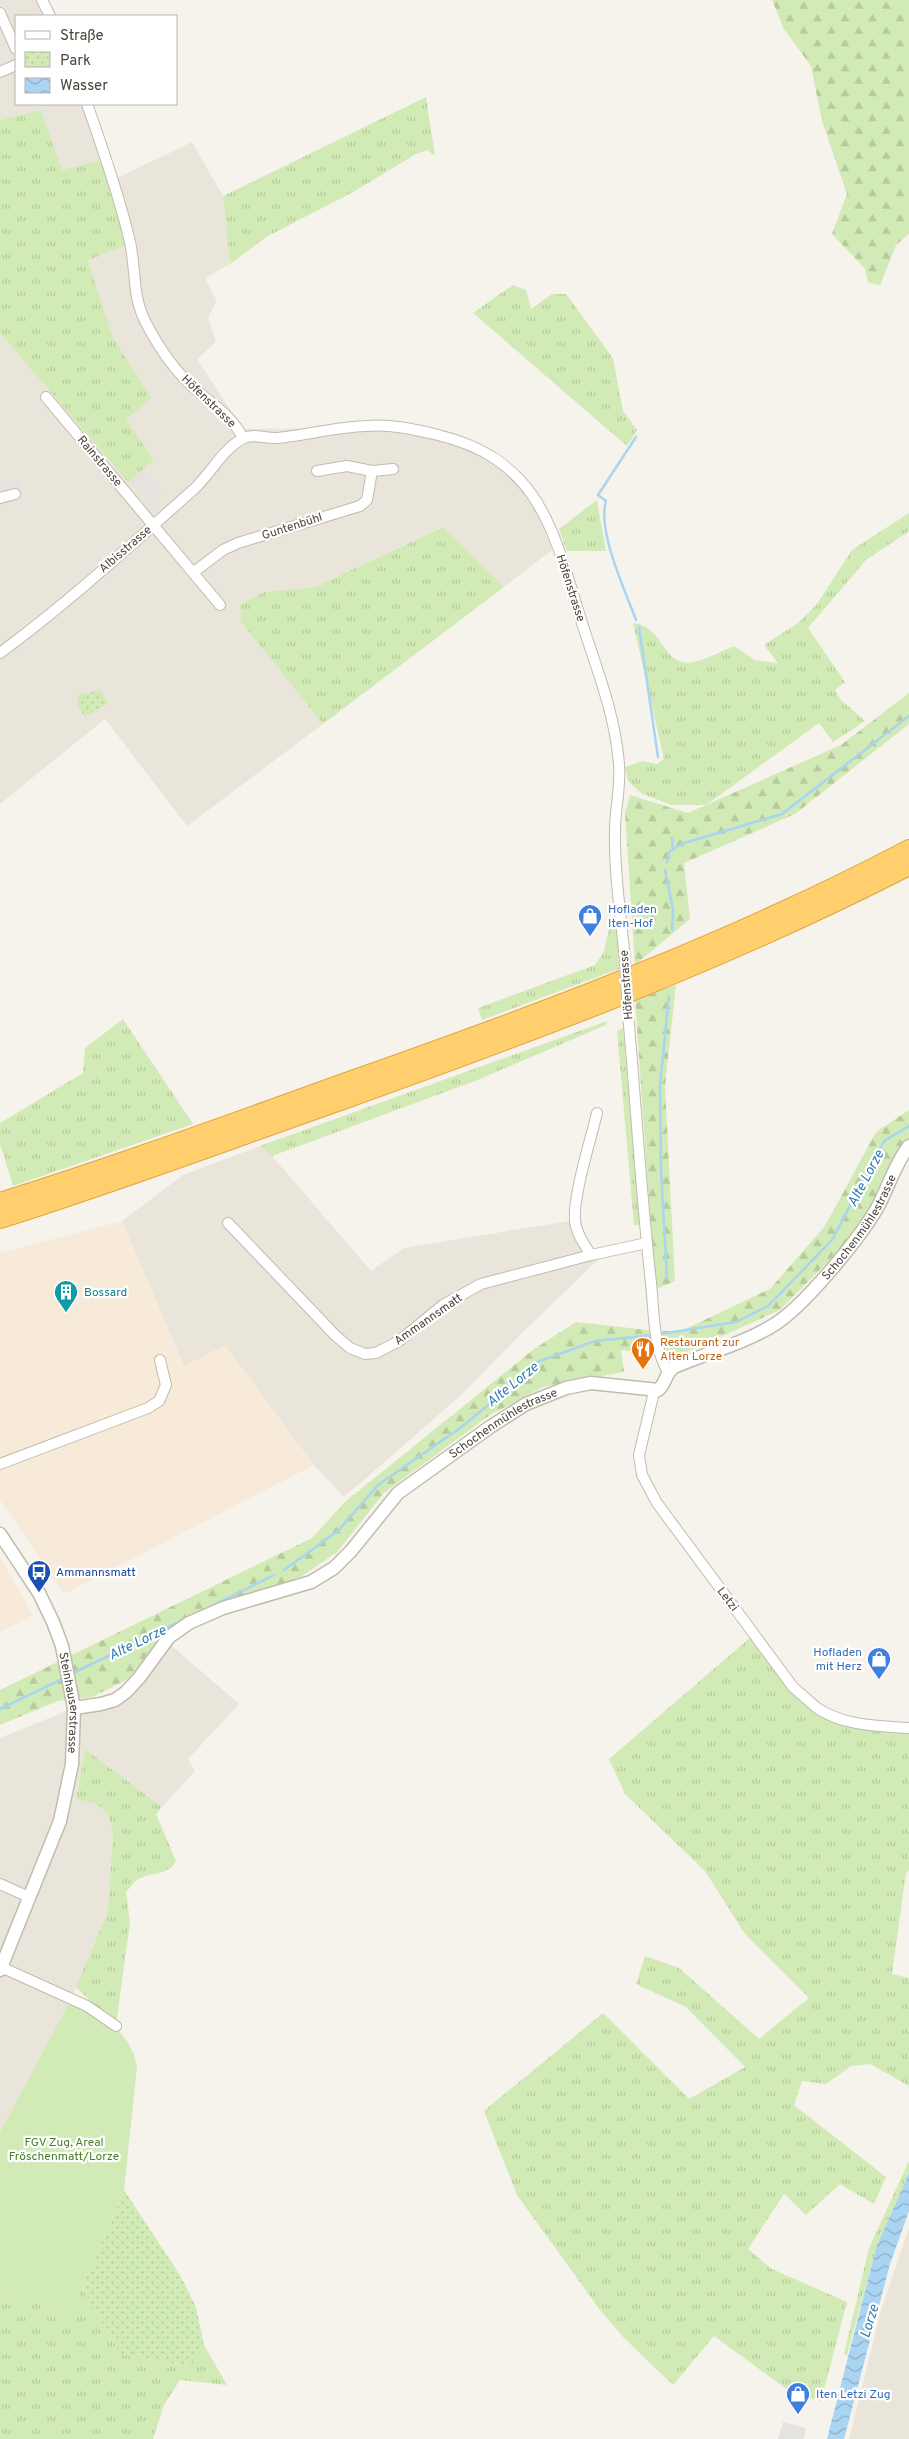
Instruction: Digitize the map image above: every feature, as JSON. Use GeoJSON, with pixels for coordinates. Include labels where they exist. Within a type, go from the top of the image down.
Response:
{"type":"FeatureCollection","features":[{"type":"Feature","properties":{"kind":"highway"},"geometry":{"type":"LineString","coordinates":[[0,1202],[122,1162],[633,977],[775,915],[909,849]]}},
{"type":"Feature","properties":{"kind":"highway"},"geometry":{"type":"LineString","coordinates":[[0,1219],[565,1020],[757,940],[909,866]]}},
{"type":"Feature","properties":{"kind":"street"},"geometry":{"type":"LineString","coordinates":[[42,0],[50,15]]}},
{"type":"Feature","properties":{"kind":"street"},"geometry":{"type":"LineString","coordinates":[[0,13],[15,47]]}},
{"type":"Feature","properties":{"kind":"street"},"geometry":{"type":"LineString","coordinates":[[0,72],[15,65]]}},
{"type":"Feature","properties":{"kind":"street","name":"Höfenstrasse"},"geometry":{"type":"LineString","coordinates":[[87,105],[113,180],[130,242],[135,268],[134,283],[145,322],[170,361],[193,387],[237,426],[243,438],[250,436],[273,438],[353,426],[380,425],[412,429],[450,438],[481,450],[503,463],[519,477],[535,497],[552,529],[607,694],[614,724],[620,790],[615,830],[647,1243],[660,1354],[668,1372]]}},
{"type":"Feature","properties":{"kind":"street","name":"Rainstrasse"},"geometry":{"type":"LineString","coordinates":[[46,397],[220,605]]}},
{"type":"Feature","properties":{"kind":"street","name":"Albisstrasse"},"geometry":{"type":"LineString","coordinates":[[0,653],[31,630],[204,480],[228,448],[243,438]]}},
{"type":"Feature","properties":{"kind":"street"},"geometry":{"type":"LineString","coordinates":[[318,471],[347,466],[372,471],[393,469]]}},
{"type":"Feature","properties":{"kind":"street","name":"Guntenbühl"},"geometry":{"type":"LineString","coordinates":[[194,572],[223,550],[238,543],[360,506],[367,500],[372,471]]}},
{"type":"Feature","properties":{"kind":"street"},"geometry":{"type":"LineString","coordinates":[[0,498],[15,494]]}},
{"type":"Feature","properties":{"kind":"street"},"geometry":{"type":"LineString","coordinates":[[591,1255],[580,1237],[575,1219],[578,1197],[597,1113]]}},
{"type":"Feature","properties":{"kind":"street","name":"Schochenmühlestrasse"},"geometry":{"type":"LineString","coordinates":[[73,1702],[100,1704],[115,1700],[126,1692],[139,1678],[169,1637],[189,1623],[223,1608],[312,1582],[334,1568],[351,1551],[398,1493],[490,1427],[526,1404],[566,1388],[591,1383],[654,1392],[662,1386],[668,1372],[678,1366],[751,1338],[780,1321],[790,1312],[876,1210],[909,1146]]}},
{"type":"Feature","properties":{"kind":"street","name":"Ammannsmatt"},"geometry":{"type":"LineString","coordinates":[[228,1223],[334,1335],[350,1348],[365,1354],[376,1353],[399,1341],[443,1305],[481,1284],[591,1255],[647,1243]]}},
{"type":"Feature","properties":{"kind":"street"},"geometry":{"type":"LineString","coordinates":[[0,1464],[148,1408],[158,1400],[166,1385],[160,1360]]}},
{"type":"Feature","properties":{"kind":"street","name":"Letzi"},"geometry":{"type":"LineString","coordinates":[[654,1392],[639,1455],[642,1475],[657,1502],[794,1687],[818,1708],[842,1720],[868,1725],[909,1728]]}},
{"type":"Feature","properties":{"kind":"street","name":"Steinhauserstrasse"},"geometry":{"type":"LineString","coordinates":[[0,1534],[39,1593],[62,1646],[73,1702],[73,1758],[60,1821],[1,1968],[87,2006],[116,2026]]}},
{"type":"Feature","properties":{"kind":"street"},"geometry":{"type":"LineString","coordinates":[[0,1884],[30,1896]]}},
{"type":"Feature","properties":{"kind":"shaded area"},"geometry":{"type":"Polygon","coordinates":[[[0,0],[42,0],[50,15],[15,15],[15,105],[87,105],[106,159],[62,170],[41,110],[0,120],[0,0]]]}},
{"type":"Feature","properties":{"kind":"shaded area"},"geometry":{"type":"Polygon","coordinates":[[[192,142],[223,196],[230,264],[205,278],[217,301],[208,317],[216,342],[197,359],[243,429],[400,428],[468,444],[528,489],[552,550],[504,587],[442,527],[315,587],[264,592],[241,622],[323,724],[187,826],[105,719],[0,804],[0,333],[128,481],[154,460],[125,420],[151,398],[113,337],[88,259],[113,180],[192,142]]]}},
{"type":"Feature","properties":{"kind":"shaded area"},"geometry":{"type":"Polygon","coordinates":[[[143,471],[162,492],[157,496],[161,501],[153,509],[130,482],[143,471]]]}},
{"type":"Feature","properties":{"kind":"shaded area"},"geometry":{"type":"Polygon","coordinates":[[[18,479],[23,501],[0,505],[0,486],[4,485],[4,481],[18,479]]]}},
{"type":"Feature","properties":{"kind":"shaded area"},"geometry":{"type":"Polygon","coordinates":[[[260,1146],[272,1156],[371,1271],[404,1248],[569,1221],[599,1259],[459,1397],[344,1497],[314,1465],[184,1366],[122,1221],[183,1175],[260,1146]]]}},
{"type":"Feature","properties":{"kind":"shaded area","name":"Ammannsmatt"},"geometry":{"type":"Polygon","coordinates":[[[122,1221],[184,1366],[225,1345],[314,1465],[64,1594],[0,1500],[0,1253],[122,1221]]]}},
{"type":"Feature","properties":{"kind":"shaded area"},"geometry":{"type":"Polygon","coordinates":[[[0,1557],[33,1615],[0,1632],[0,1557]]]}},
{"type":"Feature","properties":{"kind":"shaded area"},"geometry":{"type":"Polygon","coordinates":[[[171,1645],[239,1704],[188,1759],[195,1771],[162,1807],[85,1749],[95,1803],[108,1814],[113,1832],[108,1911],[71,1999],[0,2132],[0,1738],[74,1708],[123,1696],[171,1645]]]}},
{"type":"Feature","properties":{"kind":"shaded area"},"geometry":{"type":"Polygon","coordinates":[[[909,2228],[909,2439],[849,2439],[882,2307],[909,2228]]]}},
{"type":"Feature","properties":{"kind":"shaded area"},"geometry":{"type":"Polygon","coordinates":[[[783,2422],[806,2428],[804,2439],[778,2439],[783,2422]]]}},
{"type":"Feature","properties":{"kind":"green space"},"geometry":{"type":"Polygon","coordinates":[[[772,0],[909,0],[909,234],[896,245],[880,285],[868,283],[865,269],[832,234],[847,194],[822,121],[811,66],[784,29],[772,0]]]}},
{"type":"Feature","properties":{"kind":"green space"},"geometry":{"type":"Polygon","coordinates":[[[426,97],[435,156],[427,150],[416,154],[355,191],[268,236],[230,264],[223,196],[426,97]]]}},
{"type":"Feature","properties":{"kind":"green space"},"geometry":{"type":"Polygon","coordinates":[[[41,110],[62,170],[106,159],[127,245],[88,260],[113,337],[151,398],[126,420],[154,460],[128,482],[0,333],[0,120],[41,110]]]}},
{"type":"Feature","properties":{"kind":"green space"},"geometry":{"type":"Polygon","coordinates":[[[513,285],[526,290],[531,309],[552,294],[566,294],[613,358],[623,411],[637,430],[627,446],[473,313],[513,285]]]}},
{"type":"Feature","properties":{"kind":"green space"},"geometry":{"type":"Polygon","coordinates":[[[597,500],[606,551],[567,551],[559,529],[597,500]]]}},
{"type":"Feature","properties":{"kind":"green space"},"geometry":{"type":"Polygon","coordinates":[[[909,513],[909,531],[866,560],[808,628],[845,682],[835,690],[841,700],[865,721],[833,742],[819,723],[706,805],[671,805],[641,793],[628,781],[625,767],[643,761],[657,764],[664,759],[633,623],[644,626],[652,632],[675,659],[683,662],[699,661],[734,646],[755,660],[778,663],[764,645],[798,623],[817,604],[852,550],[909,513]]]}},
{"type":"Feature","properties":{"kind":"green space"},"geometry":{"type":"Polygon","coordinates":[[[443,527],[504,587],[323,724],[241,622],[240,605],[264,592],[315,587],[443,527]]]}},
{"type":"Feature","properties":{"kind":"green space"},"geometry":{"type":"Polygon","coordinates":[[[100,690],[108,703],[85,717],[78,706],[78,695],[100,690]]]}},
{"type":"Feature","properties":{"kind":"green space"},"geometry":{"type":"Polygon","coordinates":[[[909,693],[909,724],[795,814],[684,863],[690,919],[635,965],[625,813],[630,795],[688,813],[841,745],[909,693]]]}},
{"type":"Feature","properties":{"kind":"green space"},"geometry":{"type":"Polygon","coordinates":[[[611,921],[617,924],[619,969],[482,1020],[478,1008],[595,965],[604,951],[611,921]]]}},
{"type":"Feature","properties":{"kind":"green space"},"geometry":{"type":"Polygon","coordinates":[[[676,985],[665,1086],[675,1281],[655,1290],[635,999],[676,985]]]}},
{"type":"Feature","properties":{"kind":"green space"},"geometry":{"type":"Polygon","coordinates":[[[123,1019],[193,1124],[13,1186],[0,1144],[0,1123],[83,1073],[85,1048],[123,1019]]]}},
{"type":"Feature","properties":{"kind":"green space"},"geometry":{"type":"Polygon","coordinates":[[[607,1021],[606,1025],[475,1081],[272,1156],[260,1146],[607,1021]]]}},
{"type":"Feature","properties":{"kind":"green space"},"geometry":{"type":"Polygon","coordinates":[[[623,1028],[640,1225],[634,1225],[617,1031],[623,1028]]]}},
{"type":"Feature","properties":{"kind":"green space"},"geometry":{"type":"Polygon","coordinates":[[[909,1110],[909,1142],[855,1234],[780,1310],[675,1357],[621,1350],[624,1372],[543,1387],[490,1415],[384,1493],[337,1552],[298,1579],[237,1597],[160,1635],[134,1676],[92,1697],[58,1701],[0,1725],[0,1690],[312,1538],[346,1501],[534,1349],[576,1322],[656,1331],[681,1331],[770,1289],[825,1226],[876,1132],[909,1110]]]}},
{"type":"Feature","properties":{"kind":"green space"},"geometry":{"type":"Polygon","coordinates":[[[751,1637],[790,1689],[814,1711],[844,1725],[909,1733],[909,1870],[906,1873],[892,1974],[909,1978],[909,2086],[870,2064],[851,2066],[826,2084],[802,2081],[794,2105],[886,2177],[874,2204],[840,2184],[806,2215],[784,2194],[748,2249],[772,2269],[847,2302],[821,2401],[792,2393],[714,2336],[673,2385],[624,2338],[600,2310],[517,2195],[484,2111],[603,2013],[689,2099],[745,2067],[686,2007],[636,1984],[645,1956],[679,1968],[759,2039],[809,1998],[745,1934],[705,1871],[625,1794],[609,1759],[751,1637]]]}},
{"type":"Feature","properties":{"kind":"green space"},"geometry":{"type":"Polygon","coordinates":[[[85,1749],[162,1807],[156,1814],[176,1861],[163,1872],[137,1880],[126,1892],[130,1922],[116,2026],[76,1987],[108,1911],[113,1832],[108,1814],[95,1803],[76,1799],[85,1749]]]}},
{"type":"Feature","properties":{"kind":"green space","name":"FGV Zug, Areal Fröschenmatt/Lorze"},"geometry":{"type":"Polygon","coordinates":[[[71,1999],[113,2026],[121,2034],[134,2054],[137,2067],[124,2190],[69,2314],[0,2292],[0,2132],[71,1999]]]}},
{"type":"Feature","properties":{"kind":"green space"},"geometry":{"type":"Polygon","coordinates":[[[909,2161],[909,2173],[876,2248],[847,2355],[844,2354],[869,2248],[909,2161]]]}},
{"type":"Feature","properties":{"kind":"green space"},"geometry":{"type":"Polygon","coordinates":[[[124,2190],[180,2275],[196,2307],[204,2345],[190,2367],[121,2354],[82,2288],[124,2190]]]}},
{"type":"Feature","properties":{"kind":"green space"},"geometry":{"type":"Polygon","coordinates":[[[82,2288],[121,2354],[189,2367],[204,2345],[227,2385],[180,2380],[164,2405],[153,2439],[0,2439],[0,2292],[69,2314],[82,2288]]]}},
{"type":"Feature","properties":{"kind":"water","name":"Lorze"},"geometry":{"type":"Polygon","coordinates":[[[909,2173],[909,2211],[890,2264],[844,2439],[827,2439],[876,2248],[909,2173]]]}},
{"type":"Feature","properties":{"kind":"waterway"},"geometry":{"type":"LineString","coordinates":[[636,437],[598,495],[606,501],[604,513],[605,528],[609,544],[619,577],[636,620]]}},
{"type":"Feature","properties":{"kind":"waterway"},"geometry":{"type":"LineString","coordinates":[[639,627],[658,757]]}},
{"type":"Feature","properties":{"kind":"waterway"},"geometry":{"type":"LineString","coordinates":[[667,862],[669,852],[681,844],[782,814],[909,716]]}},
{"type":"Feature","properties":{"kind":"waterway"},"geometry":{"type":"LineString","coordinates":[[672,838],[673,850]]}},
{"type":"Feature","properties":{"kind":"waterway"},"geometry":{"type":"LineString","coordinates":[[665,870],[673,910],[672,930]]}},
{"type":"Feature","properties":{"kind":"waterway"},"geometry":{"type":"LineString","coordinates":[[667,1279],[661,1168],[660,1086],[669,996]]}},
{"type":"Feature","properties":{"kind":"waterway","name":"Alte Lorze"},"geometry":{"type":"LineString","coordinates":[[660,1334],[736,1322],[768,1306],[832,1240],[884,1141],[909,1126]]}},
{"type":"Feature","properties":{"kind":"waterway","name":"Alte Lorze"},"geometry":{"type":"LineString","coordinates":[[284,1570],[339,1530],[378,1485],[460,1428],[507,1390],[537,1362],[595,1341],[654,1335]]}},
{"type":"Feature","properties":{"kind":"waterway","name":"Alte Lorze"},"geometry":{"type":"LineString","coordinates":[[202,1611],[274,1575]]}},
{"type":"Feature","properties":{"kind":"waterway","name":"Alte Lorze"},"geometry":{"type":"LineString","coordinates":[[71,1674],[183,1620]]}},
{"type":"Feature","properties":{"kind":"waterway","name":"Alte Lorze"},"geometry":{"type":"LineString","coordinates":[[0,1709],[64,1678]]}},
{"type":"Feature","properties":{"kind":"place","name":"Hofladen Iten-Hof"},"geometry":{"type":"Point","coordinates":[590,937]}},
{"type":"Feature","properties":{"kind":"place","name":"Bossard"},"geometry":{"type":"Point","coordinates":[66,1313]}},
{"type":"Feature","properties":{"kind":"place","name":"Restaurant zur Alten Lorze"},"geometry":{"type":"Point","coordinates":[643,1370]}},
{"type":"Feature","properties":{"kind":"place","name":"Ammannsmatt"},"geometry":{"type":"Point","coordinates":[39,1593]}},
{"type":"Feature","properties":{"kind":"place","name":"Hofladen mit Herz"},"geometry":{"type":"Point","coordinates":[879,1680]}},
{"type":"Feature","properties":{"kind":"place","name":"Iten Letzi Zug"},"geometry":{"type":"Point","coordinates":[798,2415]}}]}
